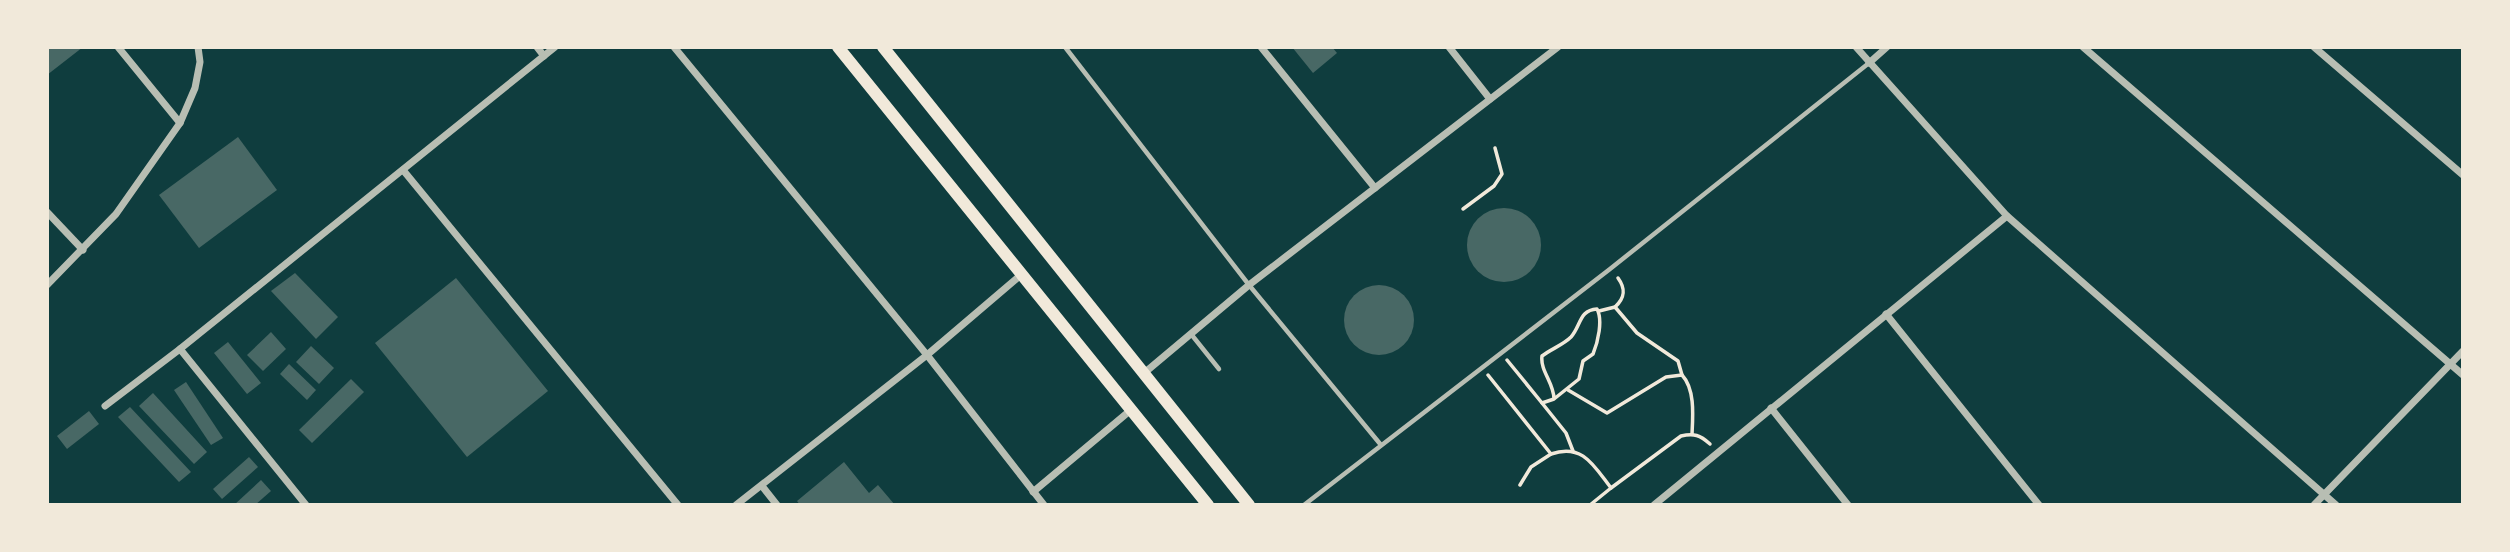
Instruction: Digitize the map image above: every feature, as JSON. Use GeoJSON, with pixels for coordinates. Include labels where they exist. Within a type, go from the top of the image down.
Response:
{"type":"FeatureCollection","features":[{"type":"Feature","properties":{"kind":"main road"},"geometry":{"type":"LineString","coordinates":[[838,47],[1208,505]]}},
{"type":"Feature","properties":{"kind":"main road"},"geometry":{"type":"LineString","coordinates":[[883,47],[1250,505]]}},
{"type":"Feature","properties":{"kind":"street"},"geometry":{"type":"LineString","coordinates":[[118,47],[180,123]]}},
{"type":"Feature","properties":{"kind":"street"},"geometry":{"type":"LineString","coordinates":[[47,285],[116,214],[180,123],[195,88],[200,61],[198,47]]}},
{"type":"Feature","properties":{"kind":"street"},"geometry":{"type":"LineString","coordinates":[[537,47],[544,56]]}},
{"type":"Feature","properties":{"kind":"street"},"geometry":{"type":"LineString","coordinates":[[105,406],[180,349],[555,47]]}},
{"type":"Feature","properties":{"kind":"street"},"geometry":{"type":"LineString","coordinates":[[674,47],[927,355],[1044,505]]}},
{"type":"Feature","properties":{"kind":"street"},"geometry":{"type":"LineString","coordinates":[[1261,47],[1376,188]]}},
{"type":"Feature","properties":{"kind":"street"},"geometry":{"type":"LineString","coordinates":[[1449,47],[1490,99]]}},
{"type":"Feature","properties":{"kind":"street"},"geometry":{"type":"LineString","coordinates":[[1143,374],[1250,285],[1558,47]]}},
{"type":"Feature","properties":{"kind":"street"},"geometry":{"type":"LineString","coordinates":[[1856,47],[2007,216],[2336,505]]}},
{"type":"Feature","properties":{"kind":"street"},"geometry":{"type":"LineString","coordinates":[[1869,63],[1887,47]]}},
{"type":"Feature","properties":{"kind":"street"},"geometry":{"type":"LineString","coordinates":[[2083,47],[2463,375]]}},
{"type":"Feature","properties":{"kind":"street"},"geometry":{"type":"LineString","coordinates":[[2314,47],[2463,175]]}},
{"type":"Feature","properties":{"kind":"street"},"geometry":{"type":"LineString","coordinates":[[403,170],[678,505]]}},
{"type":"Feature","properties":{"kind":"street"},"geometry":{"type":"LineString","coordinates":[[47,212],[83,250]]}},
{"type":"Feature","properties":{"kind":"street"},"geometry":{"type":"LineString","coordinates":[[1654,505],[2007,216]]}},
{"type":"Feature","properties":{"kind":"street"},"geometry":{"type":"LineString","coordinates":[[736,505],[927,355],[1022,274]]}},
{"type":"Feature","properties":{"kind":"street"},"geometry":{"type":"LineString","coordinates":[[1886,314],[2039,505]]}},
{"type":"Feature","properties":{"kind":"street"},"geometry":{"type":"LineString","coordinates":[[180,349],[306,505]]}},
{"type":"Feature","properties":{"kind":"street"},"geometry":{"type":"LineString","coordinates":[[2314,505],[2463,351]]}},
{"type":"Feature","properties":{"kind":"street"},"geometry":{"type":"LineString","coordinates":[[1033,492],[1132,408]]}},
{"type":"Feature","properties":{"kind":"street"},"geometry":{"type":"LineString","coordinates":[[1771,408],[1848,505]]}},
{"type":"Feature","properties":{"kind":"street"},"geometry":{"type":"LineString","coordinates":[[762,486],[777,505]]}},
{"type":"Feature","properties":{"kind":"lane"},"geometry":{"type":"LineString","coordinates":[[1065,47],[1250,285],[1381,445]]}},
{"type":"Feature","properties":{"kind":"lane"},"geometry":{"type":"LineString","coordinates":[[1304,505],[1610,269],[1869,63]]}},
{"type":"Feature","properties":{"kind":"lane"},"geometry":{"type":"LineString","coordinates":[[1191,334],[1219,369]]}},
{"type":"Feature","properties":{"kind":"path"},"geometry":{"type":"LineString","coordinates":[[1463,209],[1494,186],[1502,174],[1495,148]]}},
{"type":"Feature","properties":{"kind":"path"},"geometry":{"type":"LineString","coordinates":[[1554,399],[1554,389],[1541,362],[1542,356],[1574,335],[1584,314],[1592,309],[1599,311],[1615,307],[1623,297],[1623,289],[1610,269]]}},
{"type":"Feature","properties":{"kind":"path"},"geometry":{"type":"LineString","coordinates":[[1615,307],[1637,332],[1678,361],[1690,390],[1692,434]]}},
{"type":"Feature","properties":{"kind":"path"},"geometry":{"type":"LineString","coordinates":[[1542,403],[1568,390],[1579,379],[1583,361],[1593,354],[1596,346],[1599,311]]}},
{"type":"Feature","properties":{"kind":"path"},"geometry":{"type":"LineString","coordinates":[[1501,352],[1566,433],[1573,451]]}},
{"type":"Feature","properties":{"kind":"path"},"geometry":{"type":"LineString","coordinates":[[1482,367],[1551,453]]}},
{"type":"Feature","properties":{"kind":"path"},"geometry":{"type":"LineString","coordinates":[[1568,390],[1607,413],[1666,377],[1682,375]]}},
{"type":"Feature","properties":{"kind":"path"},"geometry":{"type":"LineString","coordinates":[[1590,505],[1681,436],[1692,434],[1702,437],[1718,452]]}},
{"type":"Feature","properties":{"kind":"path"},"geometry":{"type":"LineString","coordinates":[[1520,485],[1531,467],[1551,453],[1564,449],[1584,456],[1611,488]]}},
{"type":"Feature","properties":{"kind":"building"},"geometry":{"type":"Polygon","coordinates":[[[47,47],[83,47],[47,75],[47,47]]]}},
{"type":"Feature","properties":{"kind":"building"},"geometry":{"type":"Polygon","coordinates":[[[1292,47],[1332,47],[1337,53],[1313,73],[1292,47]]]}},
{"type":"Feature","properties":{"kind":"building"},"geometry":{"type":"Polygon","coordinates":[[[238,137],[277,190],[199,248],[159,195],[238,137]]]}},
{"type":"Feature","properties":{"kind":"building"},"geometry":{"type":"Polygon","coordinates":[[[1497,208],[1511,208],[1525,214],[1535,224],[1541,245],[1535,266],[1525,276],[1511,282],[1497,282],[1483,276],[1473,266],[1467,252],[1467,238],[1473,224],[1483,214],[1497,208]]]}},
{"type":"Feature","properties":{"kind":"building"},"geometry":{"type":"Polygon","coordinates":[[[295,273],[338,317],[316,339],[271,291],[295,273]]]}},
{"type":"Feature","properties":{"kind":"building"},"geometry":{"type":"Polygon","coordinates":[[[456,278],[548,391],[467,457],[375,343],[456,278]]]}},
{"type":"Feature","properties":{"kind":"building"},"geometry":{"type":"Polygon","coordinates":[[[1372,285],[1386,285],[1399,291],[1408,300],[1414,320],[1412,333],[1404,345],[1386,355],[1372,355],[1359,349],[1350,340],[1344,327],[1344,313],[1350,300],[1359,291],[1372,285]]]}},
{"type":"Feature","properties":{"kind":"building"},"geometry":{"type":"Polygon","coordinates":[[[271,332],[286,349],[263,371],[247,355],[271,332]]]}},
{"type":"Feature","properties":{"kind":"building"},"geometry":{"type":"Polygon","coordinates":[[[228,342],[261,383],[247,394],[214,353],[228,342]]]}},
{"type":"Feature","properties":{"kind":"building"},"geometry":{"type":"Polygon","coordinates":[[[311,346],[334,368],[319,384],[296,362],[311,346]]]}},
{"type":"Feature","properties":{"kind":"building"},"geometry":{"type":"Polygon","coordinates":[[[289,364],[316,390],[307,400],[280,374],[289,364]]]}},
{"type":"Feature","properties":{"kind":"building"},"geometry":{"type":"Polygon","coordinates":[[[351,379],[364,392],[312,443],[299,430],[351,379]]]}},
{"type":"Feature","properties":{"kind":"building"},"geometry":{"type":"Polygon","coordinates":[[[186,382],[223,438],[211,445],[174,390],[186,382]]]}},
{"type":"Feature","properties":{"kind":"building"},"geometry":{"type":"Polygon","coordinates":[[[153,393],[207,452],[194,464],[139,406],[153,393]]]}},
{"type":"Feature","properties":{"kind":"building"},"geometry":{"type":"Polygon","coordinates":[[[130,407],[191,472],[179,482],[118,417],[130,407]]]}},
{"type":"Feature","properties":{"kind":"building"},"geometry":{"type":"Polygon","coordinates":[[[89,411],[99,424],[67,449],[57,436],[89,411]]]}},
{"type":"Feature","properties":{"kind":"building"},"geometry":{"type":"Polygon","coordinates":[[[249,457],[258,467],[222,499],[213,489],[249,457]]]}},
{"type":"Feature","properties":{"kind":"building"},"geometry":{"type":"Polygon","coordinates":[[[844,462],[869,493],[878,485],[895,505],[800,505],[797,501],[844,462]]]}},
{"type":"Feature","properties":{"kind":"building"},"geometry":{"type":"Polygon","coordinates":[[[261,480],[271,491],[255,505],[234,505],[261,480]]]}}]}
